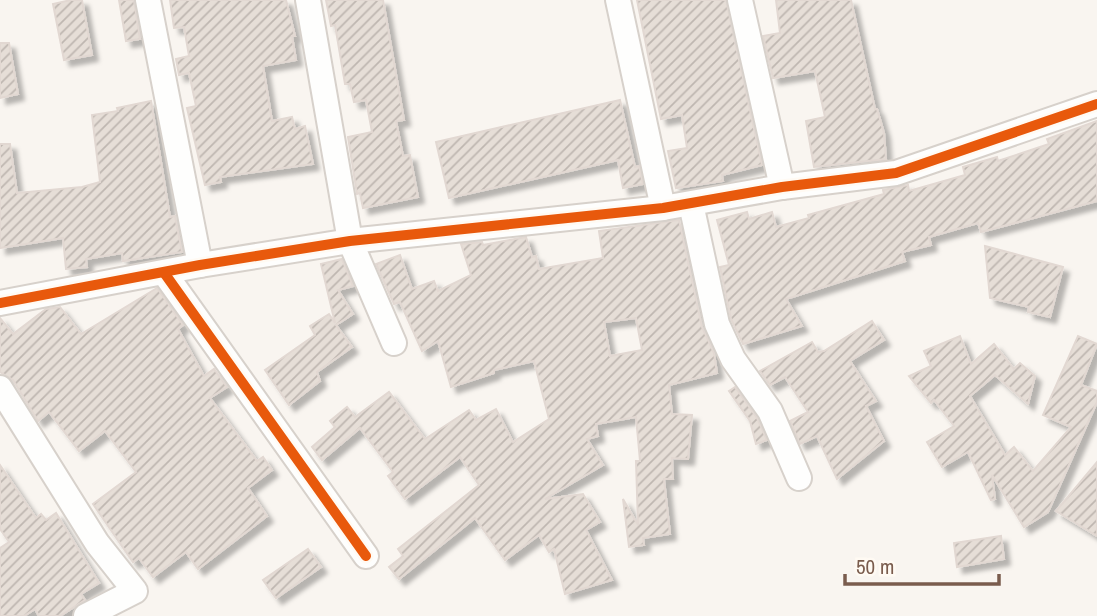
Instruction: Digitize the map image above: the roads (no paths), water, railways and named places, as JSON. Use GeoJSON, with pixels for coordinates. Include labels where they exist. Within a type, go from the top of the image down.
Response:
{"type":"FeatureCollection","features":[{"type":"Feature","properties":{"kind":"street"},"geometry":{"type":"LineString","coordinates":[[148,0],[200,265]]}},
{"type":"Feature","properties":{"kind":"street"},"geometry":{"type":"LineString","coordinates":[[308,0],[350,242],[394,343]]}},
{"type":"Feature","properties":{"kind":"street"},"geometry":{"type":"LineString","coordinates":[[618,0],[663,208]]}},
{"type":"Feature","properties":{"kind":"street"},"geometry":{"type":"LineString","coordinates":[[740,0],[782,187]]}},
{"type":"Feature","properties":{"kind":"street"},"geometry":{"type":"LineString","coordinates":[[0,303],[165,274],[200,265],[350,242],[663,208],[782,187],[896,173],[1097,104]]}},
{"type":"Feature","properties":{"kind":"street"},"geometry":{"type":"LineString","coordinates":[[691,204],[717,324],[733,359],[770,411],[799,478]]}},
{"type":"Feature","properties":{"kind":"street"},"geometry":{"type":"LineString","coordinates":[[165,274],[366,556]]}},
{"type":"Feature","properties":{"kind":"street"},"geometry":{"type":"LineString","coordinates":[[0,388],[97,543],[135,591],[86,616]]}}]}
